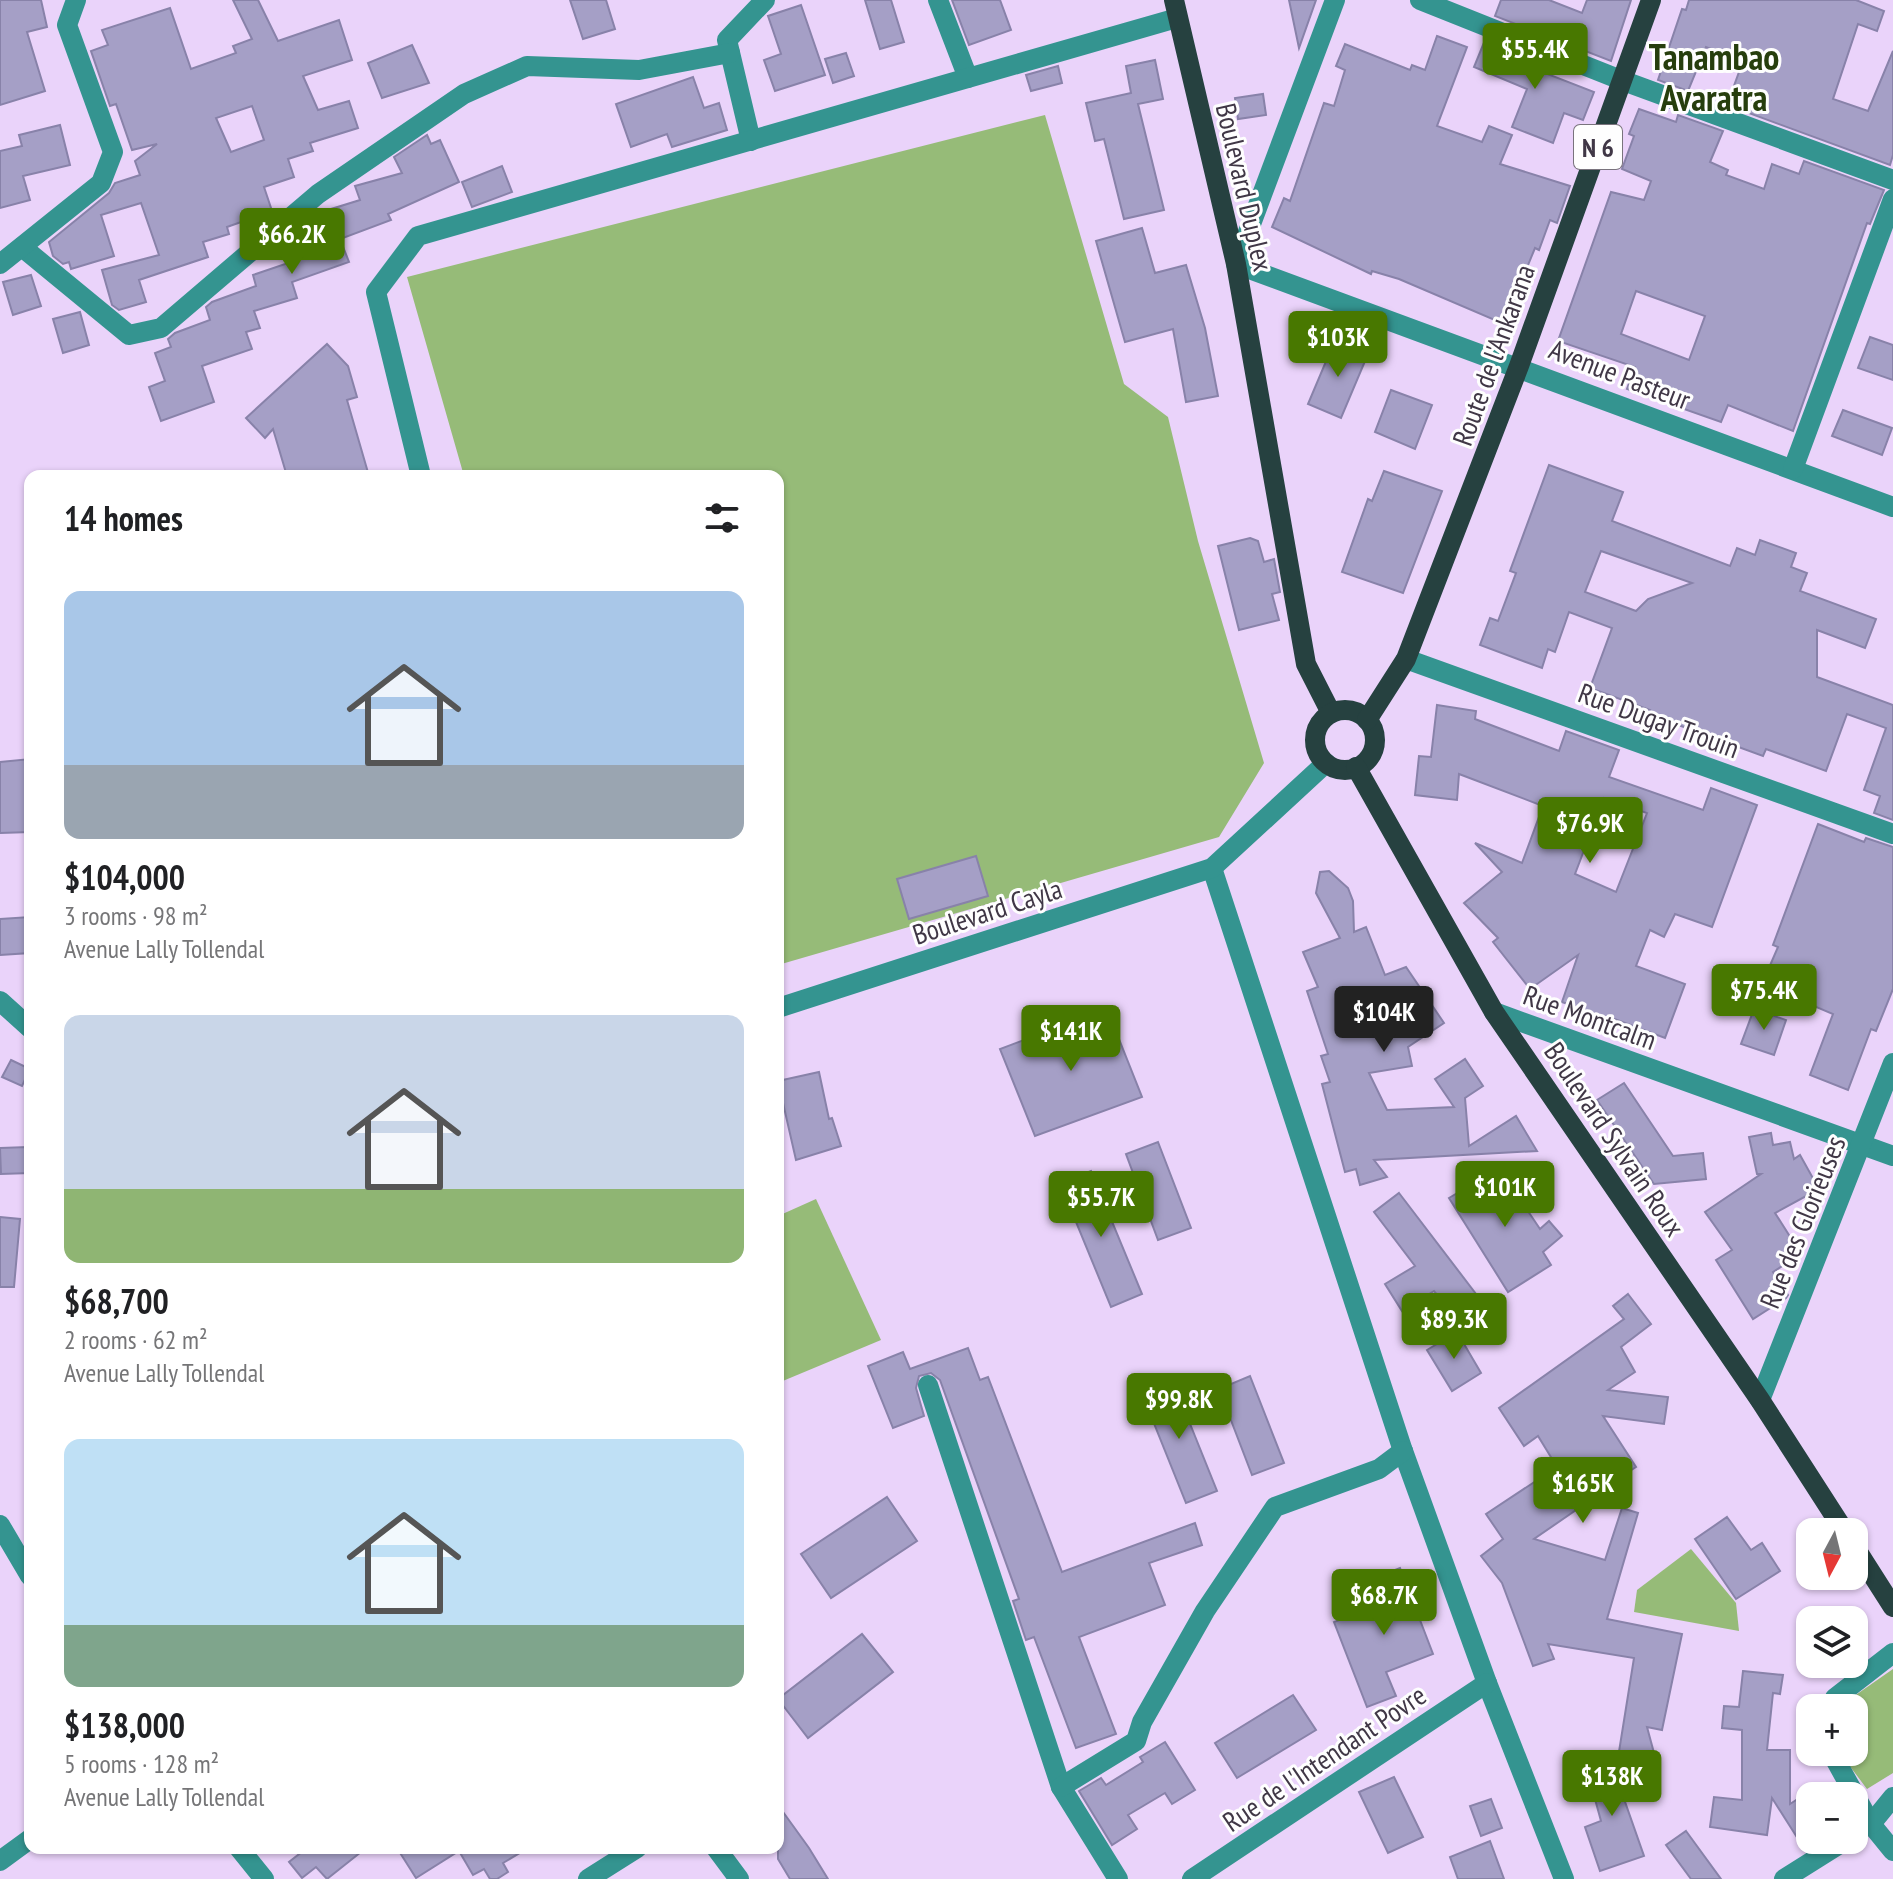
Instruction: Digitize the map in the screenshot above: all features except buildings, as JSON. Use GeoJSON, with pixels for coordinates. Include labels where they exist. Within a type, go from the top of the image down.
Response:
{"type":"FeatureCollection","features":[{"type":"Feature","properties":{"kind":"main road","name":"Route de l'Ankarana"},"geometry":{"type":"LineString","coordinates":[[1367,720],[1406,659],[1519,366],[1651,0]]}},
{"type":"Feature","properties":{"kind":"main road","name":"Boulevard Duplex"},"geometry":{"type":"LineString","coordinates":[[1175,9],[1236,264],[1306,664],[1331,713]]}},
{"type":"Feature","properties":{"kind":"main road"},"geometry":{"type":"LineString","coordinates":[[1353,711],[1367,720],[1373,728],[1374,747],[1369,757],[1356,767],[1344,770],[1326,763],[1315,747],[1315,737],[1317,728],[1331,713],[1353,711]]}},
{"type":"Feature","properties":{"kind":"main road","name":"Boulevard Sylvain Roux"},"geometry":{"type":"LineString","coordinates":[[1356,767],[1494,1012],[1760,1400],[1836,1518]]}},
{"type":"Feature","properties":{"kind":"main road"},"geometry":{"type":"LineString","coordinates":[[1868,1568],[1893,1607]]}},
{"type":"Feature","properties":{"kind":"street"},"geometry":{"type":"LineString","coordinates":[[0,264],[101,183],[113,152],[67,25],[76,0]]}},
{"type":"Feature","properties":{"kind":"street"},"geometry":{"type":"LineString","coordinates":[[751,141],[727,40],[765,0]]}},
{"type":"Feature","properties":{"kind":"street"},"geometry":{"type":"LineString","coordinates":[[938,0],[968,78]]}},
{"type":"Feature","properties":{"kind":"street"},"geometry":{"type":"LineString","coordinates":[[1236,264],[1335,0]]}},
{"type":"Feature","properties":{"kind":"street"},"geometry":{"type":"LineString","coordinates":[[1420,0],[1621,80],[1893,180]]}},
{"type":"Feature","properties":{"kind":"street"},"geometry":{"type":"LineString","coordinates":[[420,470],[376,292],[418,236],[968,78],[1175,9]]}},
{"type":"Feature","properties":{"kind":"street"},"geometry":{"type":"LineString","coordinates":[[22,247],[129,335],[144,334],[161,328],[318,194],[464,94],[527,66],[639,70],[730,53]]}},
{"type":"Feature","properties":{"kind":"street"},"geometry":{"type":"LineString","coordinates":[[1793,469],[1893,199]]}},
{"type":"Feature","properties":{"kind":"street","name":"Avenue Pasteur"},"geometry":{"type":"LineString","coordinates":[[1236,264],[1519,366],[1893,507]]}},
{"type":"Feature","properties":{"kind":"street","name":"Rue Dugay Trouin"},"geometry":{"type":"LineString","coordinates":[[1406,659],[1893,834]]}},
{"type":"Feature","properties":{"kind":"street"},"geometry":{"type":"LineString","coordinates":[[1326,763],[1212,868],[1403,1451],[1487,1683],[1564,1879]]}},
{"type":"Feature","properties":{"kind":"street","name":"Boulevard Cayla"},"geometry":{"type":"LineString","coordinates":[[784,1006],[1212,868]]}},
{"type":"Feature","properties":{"kind":"street"},"geometry":{"type":"LineString","coordinates":[[0,1001],[24,1023]]}},
{"type":"Feature","properties":{"kind":"street","name":"Rue Montcalm"},"geometry":{"type":"LineString","coordinates":[[1494,1012],[1893,1156]]}},
{"type":"Feature","properties":{"kind":"street","name":"Rue des Glorieuses"},"geometry":{"type":"LineString","coordinates":[[1760,1400],[1864,1145],[1893,1063]]}},
{"type":"Feature","properties":{"kind":"street"},"geometry":{"type":"LineString","coordinates":[[928,1385],[1061,1787],[1118,1879]]}},
{"type":"Feature","properties":{"kind":"street"},"geometry":{"type":"LineString","coordinates":[[1061,1787],[1136,1741],[1142,1722],[1205,1611],[1275,1507],[1379,1469],[1403,1451]]}},
{"type":"Feature","properties":{"kind":"street"},"geometry":{"type":"LineString","coordinates":[[0,1525],[24,1566]]}},
{"type":"Feature","properties":{"kind":"street"},"geometry":{"type":"LineString","coordinates":[[1840,1694],[1893,1653]]}},
{"type":"Feature","properties":{"kind":"street","name":"Rue de l'Intendant Povre"},"geometry":{"type":"LineString","coordinates":[[1192,1879],[1487,1683]]}},
{"type":"Feature","properties":{"kind":"street"},"geometry":{"type":"LineString","coordinates":[[1868,1824],[1893,1797]]}},
{"type":"Feature","properties":{"kind":"street"},"geometry":{"type":"LineString","coordinates":[[1868,1828],[1893,1821]]}},
{"type":"Feature","properties":{"kind":"street"},"geometry":{"type":"LineString","coordinates":[[1868,1834],[1893,1851]]}},
{"type":"Feature","properties":{"kind":"street"},"geometry":{"type":"LineString","coordinates":[[0,1861],[24,1843]]}},
{"type":"Feature","properties":{"kind":"street"},"geometry":{"type":"LineString","coordinates":[[244,1854],[264,1879]]}},
{"type":"Feature","properties":{"kind":"street"},"geometry":{"type":"LineString","coordinates":[[588,1879],[628,1854]]}},
{"type":"Feature","properties":{"kind":"street"},"geometry":{"type":"LineString","coordinates":[[720,1854],[739,1879]]}},
{"type":"Feature","properties":{"kind":"street"},"geometry":{"type":"LineString","coordinates":[[1784,1879],[1824,1854]]}},
{"type":"Feature","properties":{"kind":"green space"},"geometry":{"type":"Polygon","coordinates":[[[1045,115],[1124,384],[1168,417],[1198,541],[1264,763],[1219,837],[784,963],[784,470],[462,470],[407,277],[1045,115]]]}},
{"type":"Feature","properties":{"kind":"green space"},"geometry":{"type":"Polygon","coordinates":[[[816,1199],[881,1340],[784,1380],[784,1213],[816,1199]]]}},
{"type":"Feature","properties":{"kind":"green space"},"geometry":{"type":"Polygon","coordinates":[[[1691,1549],[1736,1603],[1739,1631],[1634,1612],[1637,1590],[1691,1549]]]}},
{"type":"Feature","properties":{"kind":"green space"},"geometry":{"type":"Polygon","coordinates":[[[1893,1669],[1893,1773],[1868,1788],[1868,1782],[1862,1782],[1850,1766],[1868,1766],[1868,1694],[1857,1694],[1893,1669]]]}},
{"type":"Feature","properties":{"kind":"district","name":"Tanambao Avaratra"},"geometry":{"type":"Point","coordinates":[1714,76]}}]}
